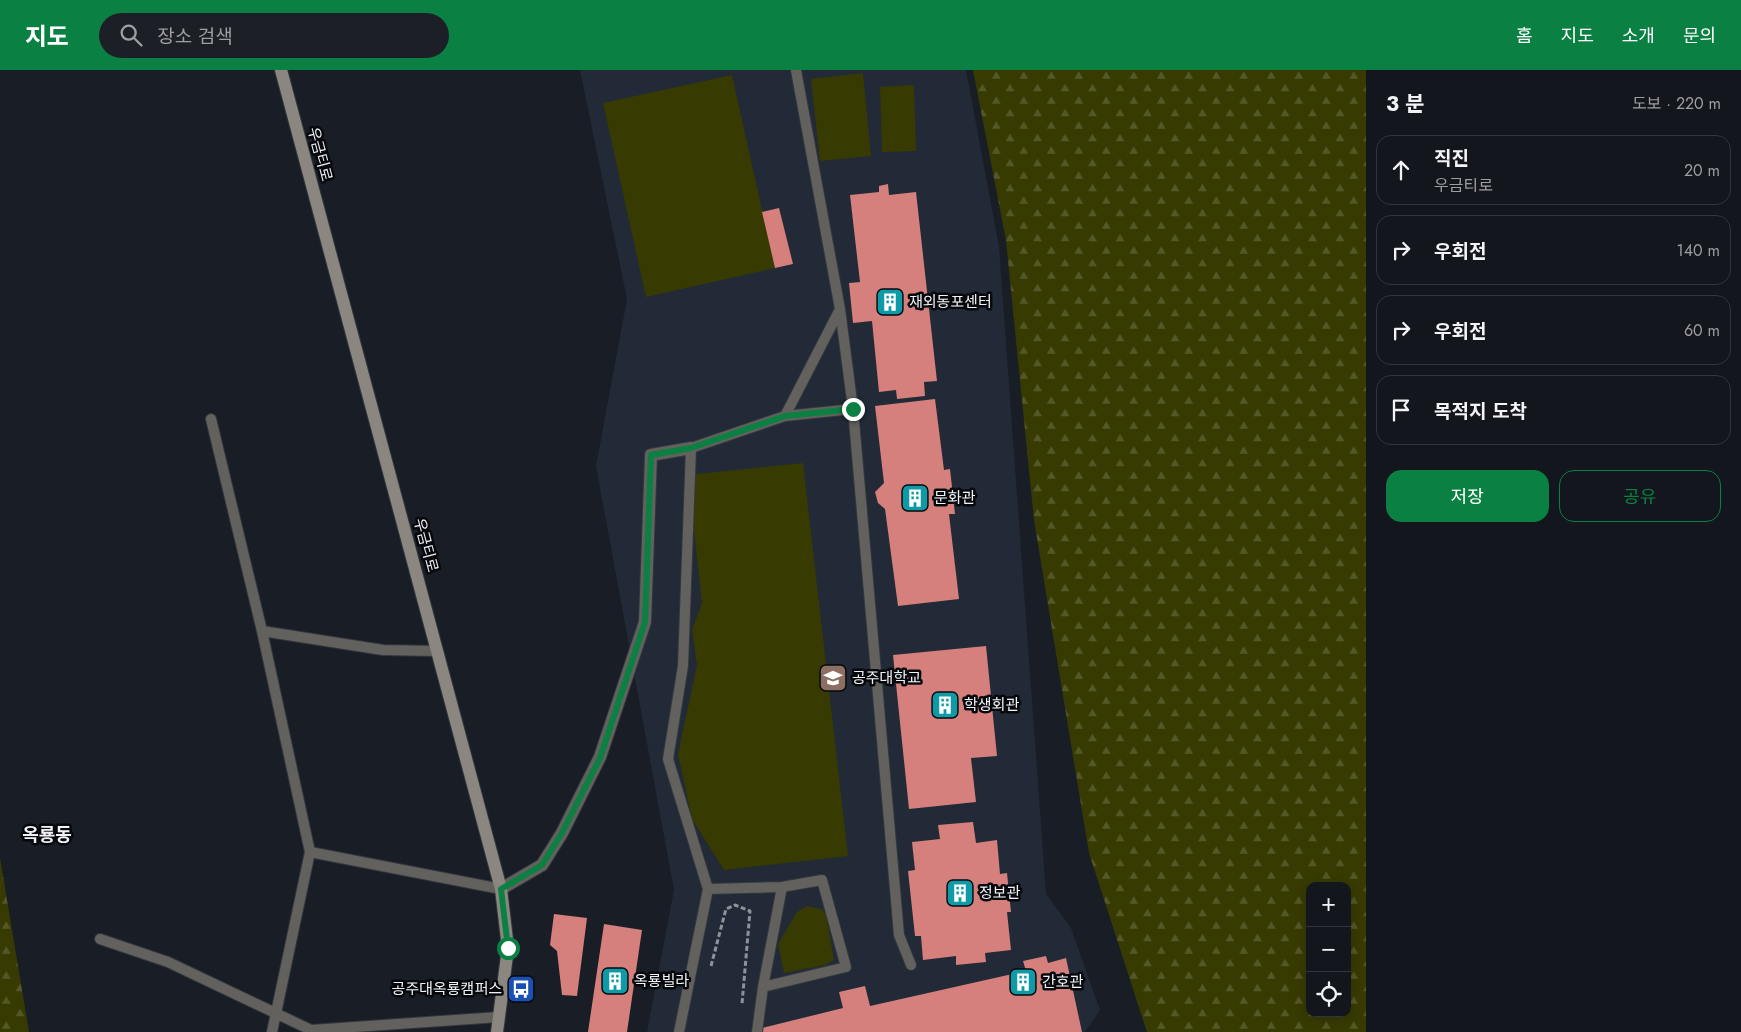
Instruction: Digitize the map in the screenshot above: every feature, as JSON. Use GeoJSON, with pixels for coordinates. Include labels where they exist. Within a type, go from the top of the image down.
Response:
{"type":"FeatureCollection","features":[{"type":"Feature","properties":{"kind":"main road","name":"우금티로"},"geometry":{"type":"LineString","coordinates":[[281,70],[501,889],[508,948],[497,1032]]}},
{"type":"Feature","properties":{"kind":"street"},"geometry":{"type":"LineString","coordinates":[[501,889],[542,865],[562,833],[600,758],[645,622],[651,455],[691,448]]}},
{"type":"Feature","properties":{"kind":"lane"},"geometry":{"type":"LineString","coordinates":[[796,70],[840,308],[853,409],[899,935],[911,965]]}},
{"type":"Feature","properties":{"kind":"lane"},"geometry":{"type":"LineString","coordinates":[[785,416],[840,308]]}},
{"type":"Feature","properties":{"kind":"lane"},"geometry":{"type":"LineString","coordinates":[[679,1032],[708,889],[668,759],[683,666],[691,448],[785,416],[853,409]]}},
{"type":"Feature","properties":{"kind":"lane"},"geometry":{"type":"LineString","coordinates":[[211,419],[262,630],[310,852],[272,1032]]}},
{"type":"Feature","properties":{"kind":"lane"},"geometry":{"type":"LineString","coordinates":[[262,630],[383,650],[438,651]]}},
{"type":"Feature","properties":{"kind":"lane"},"geometry":{"type":"LineString","coordinates":[[310,852],[501,889]]}},
{"type":"Feature","properties":{"kind":"lane"},"geometry":{"type":"LineString","coordinates":[[708,889],[782,887],[822,880],[846,967],[763,987]]}},
{"type":"Feature","properties":{"kind":"lane"},"geometry":{"type":"LineString","coordinates":[[757,1032],[763,987],[782,887]]}},
{"type":"Feature","properties":{"kind":"lane"},"geometry":{"type":"LineString","coordinates":[[100,939],[168,962],[311,1031],[499,1017]]}},
{"type":"Feature","properties":{"kind":"path"},"geometry":{"type":"LineString","coordinates":[[709,975],[726,909],[735,905],[750,911],[741,1013]]}},
{"type":"Feature","properties":{"kind":"shaded area","name":"공주대학교"},"geometry":{"type":"Polygon","coordinates":[[[580,70],[966,70],[999,247],[1046,894],[1071,928],[1100,1010],[1085,1032],[647,1032],[674,890],[596,466],[627,299],[580,70]]]}},
{"type":"Feature","properties":{"kind":"green space"},"geometry":{"type":"Polygon","coordinates":[[[973,70],[1366,70],[1366,1032],[1147,1032],[1089,853],[1034,520],[1006,240],[973,70]]]}},
{"type":"Feature","properties":{"kind":"green space"},"geometry":{"type":"Polygon","coordinates":[[[863,73],[871,156],[820,161],[811,79],[863,73]]]}},
{"type":"Feature","properties":{"kind":"green space"},"geometry":{"type":"Polygon","coordinates":[[[732,75],[775,268],[646,297],[603,103],[732,75]]]}},
{"type":"Feature","properties":{"kind":"green space"},"geometry":{"type":"Polygon","coordinates":[[[914,85],[916,151],[882,152],[880,87],[914,85]]]}},
{"type":"Feature","properties":{"kind":"green space"},"geometry":{"type":"Polygon","coordinates":[[[803,463],[848,856],[724,870],[692,819],[678,754],[697,665],[692,630],[702,603],[688,475],[803,463]]]}},
{"type":"Feature","properties":{"kind":"green space"},"geometry":{"type":"Polygon","coordinates":[[[0,858],[29,1032],[0,1032],[0,858]]]}},
{"type":"Feature","properties":{"kind":"green space"},"geometry":{"type":"Polygon","coordinates":[[[807,906],[821,909],[826,914],[834,960],[825,965],[784,973],[778,944],[797,912],[807,906]]]}},
{"type":"Feature","properties":{"kind":"building","name":"재외동포센터"},"geometry":{"type":"Polygon","coordinates":[[[888,184],[889,195],[916,192],[937,381],[924,382],[925,396],[897,399],[896,390],[879,392],[872,321],[853,323],[849,283],[860,282],[850,195],[879,192],[879,186],[888,184]]]}},
{"type":"Feature","properties":{"kind":"building"},"geometry":{"type":"Polygon","coordinates":[[[779,208],[793,264],[775,268],[762,212],[779,208]]]}},
{"type":"Feature","properties":{"kind":"building","name":"문화관"},"geometry":{"type":"Polygon","coordinates":[[[935,399],[944,470],[950,469],[955,514],[949,514],[959,599],[898,606],[885,509],[878,503],[875,492],[884,483],[875,406],[935,399]]]}},
{"type":"Feature","properties":{"kind":"building","name":"학생회관"},"geometry":{"type":"Polygon","coordinates":[[[986,646],[997,756],[971,758],[976,802],[909,809],[893,655],[986,646]]]}},
{"type":"Feature","properties":{"kind":"building","name":"정보관"},"geometry":{"type":"Polygon","coordinates":[[[973,822],[976,843],[997,840],[1000,874],[1007,873],[1011,912],[1007,912],[1011,950],[985,953],[986,962],[956,965],[956,956],[923,960],[921,936],[915,936],[908,871],[915,870],[912,842],[940,839],[938,825],[973,822]]]}},
{"type":"Feature","properties":{"kind":"building"},"geometry":{"type":"Polygon","coordinates":[[[554,914],[587,918],[577,996],[562,995],[557,951],[550,945],[554,914]]]}},
{"type":"Feature","properties":{"kind":"building","name":"옥룡빌라"},"geometry":{"type":"Polygon","coordinates":[[[604,924],[642,930],[627,1032],[588,1032],[604,924]]]}},
{"type":"Feature","properties":{"kind":"building","name":"간호관"},"geometry":{"type":"Polygon","coordinates":[[[1046,956],[1048,963],[1066,958],[1082,1032],[763,1032],[762,1028],[843,1008],[839,992],[865,986],[870,1006],[1026,971],[1023,961],[1046,956]]]}},
{"type":"Feature","properties":{"kind":"place","name":"재외동포센터"},"geometry":{"type":"Point","coordinates":[890,302]}},
{"type":"Feature","properties":{"kind":"place","name":"문화관"},"geometry":{"type":"Point","coordinates":[915,498]}},
{"type":"Feature","properties":{"kind":"place","name":"공주대학교"},"geometry":{"type":"Point","coordinates":[833,678]}},
{"type":"Feature","properties":{"kind":"place","name":"학생회관"},"geometry":{"type":"Point","coordinates":[945,705]}},
{"type":"Feature","properties":{"kind":"place","name":"정보관"},"geometry":{"type":"Point","coordinates":[960,893]}},
{"type":"Feature","properties":{"kind":"place","name":"옥룡빌라"},"geometry":{"type":"Point","coordinates":[615,981]}},
{"type":"Feature","properties":{"kind":"place","name":"간호관"},"geometry":{"type":"Point","coordinates":[1023,982]}},
{"type":"Feature","properties":{"kind":"place","name":"공주대옥룡캠퍼스"},"geometry":{"type":"Point","coordinates":[521,989]}},
{"type":"Feature","properties":{"kind":"district","name":"옥룡동"},"geometry":{"type":"Point","coordinates":[47,835]}},
{"type":"Feature","properties":{"kind":"route"},"geometry":{"type":"LineString","coordinates":[[508,948],[501,889],[542,865],[562,833],[600,758],[645,622],[651,455],[691,448],[785,416],[853,409]]}}]}
